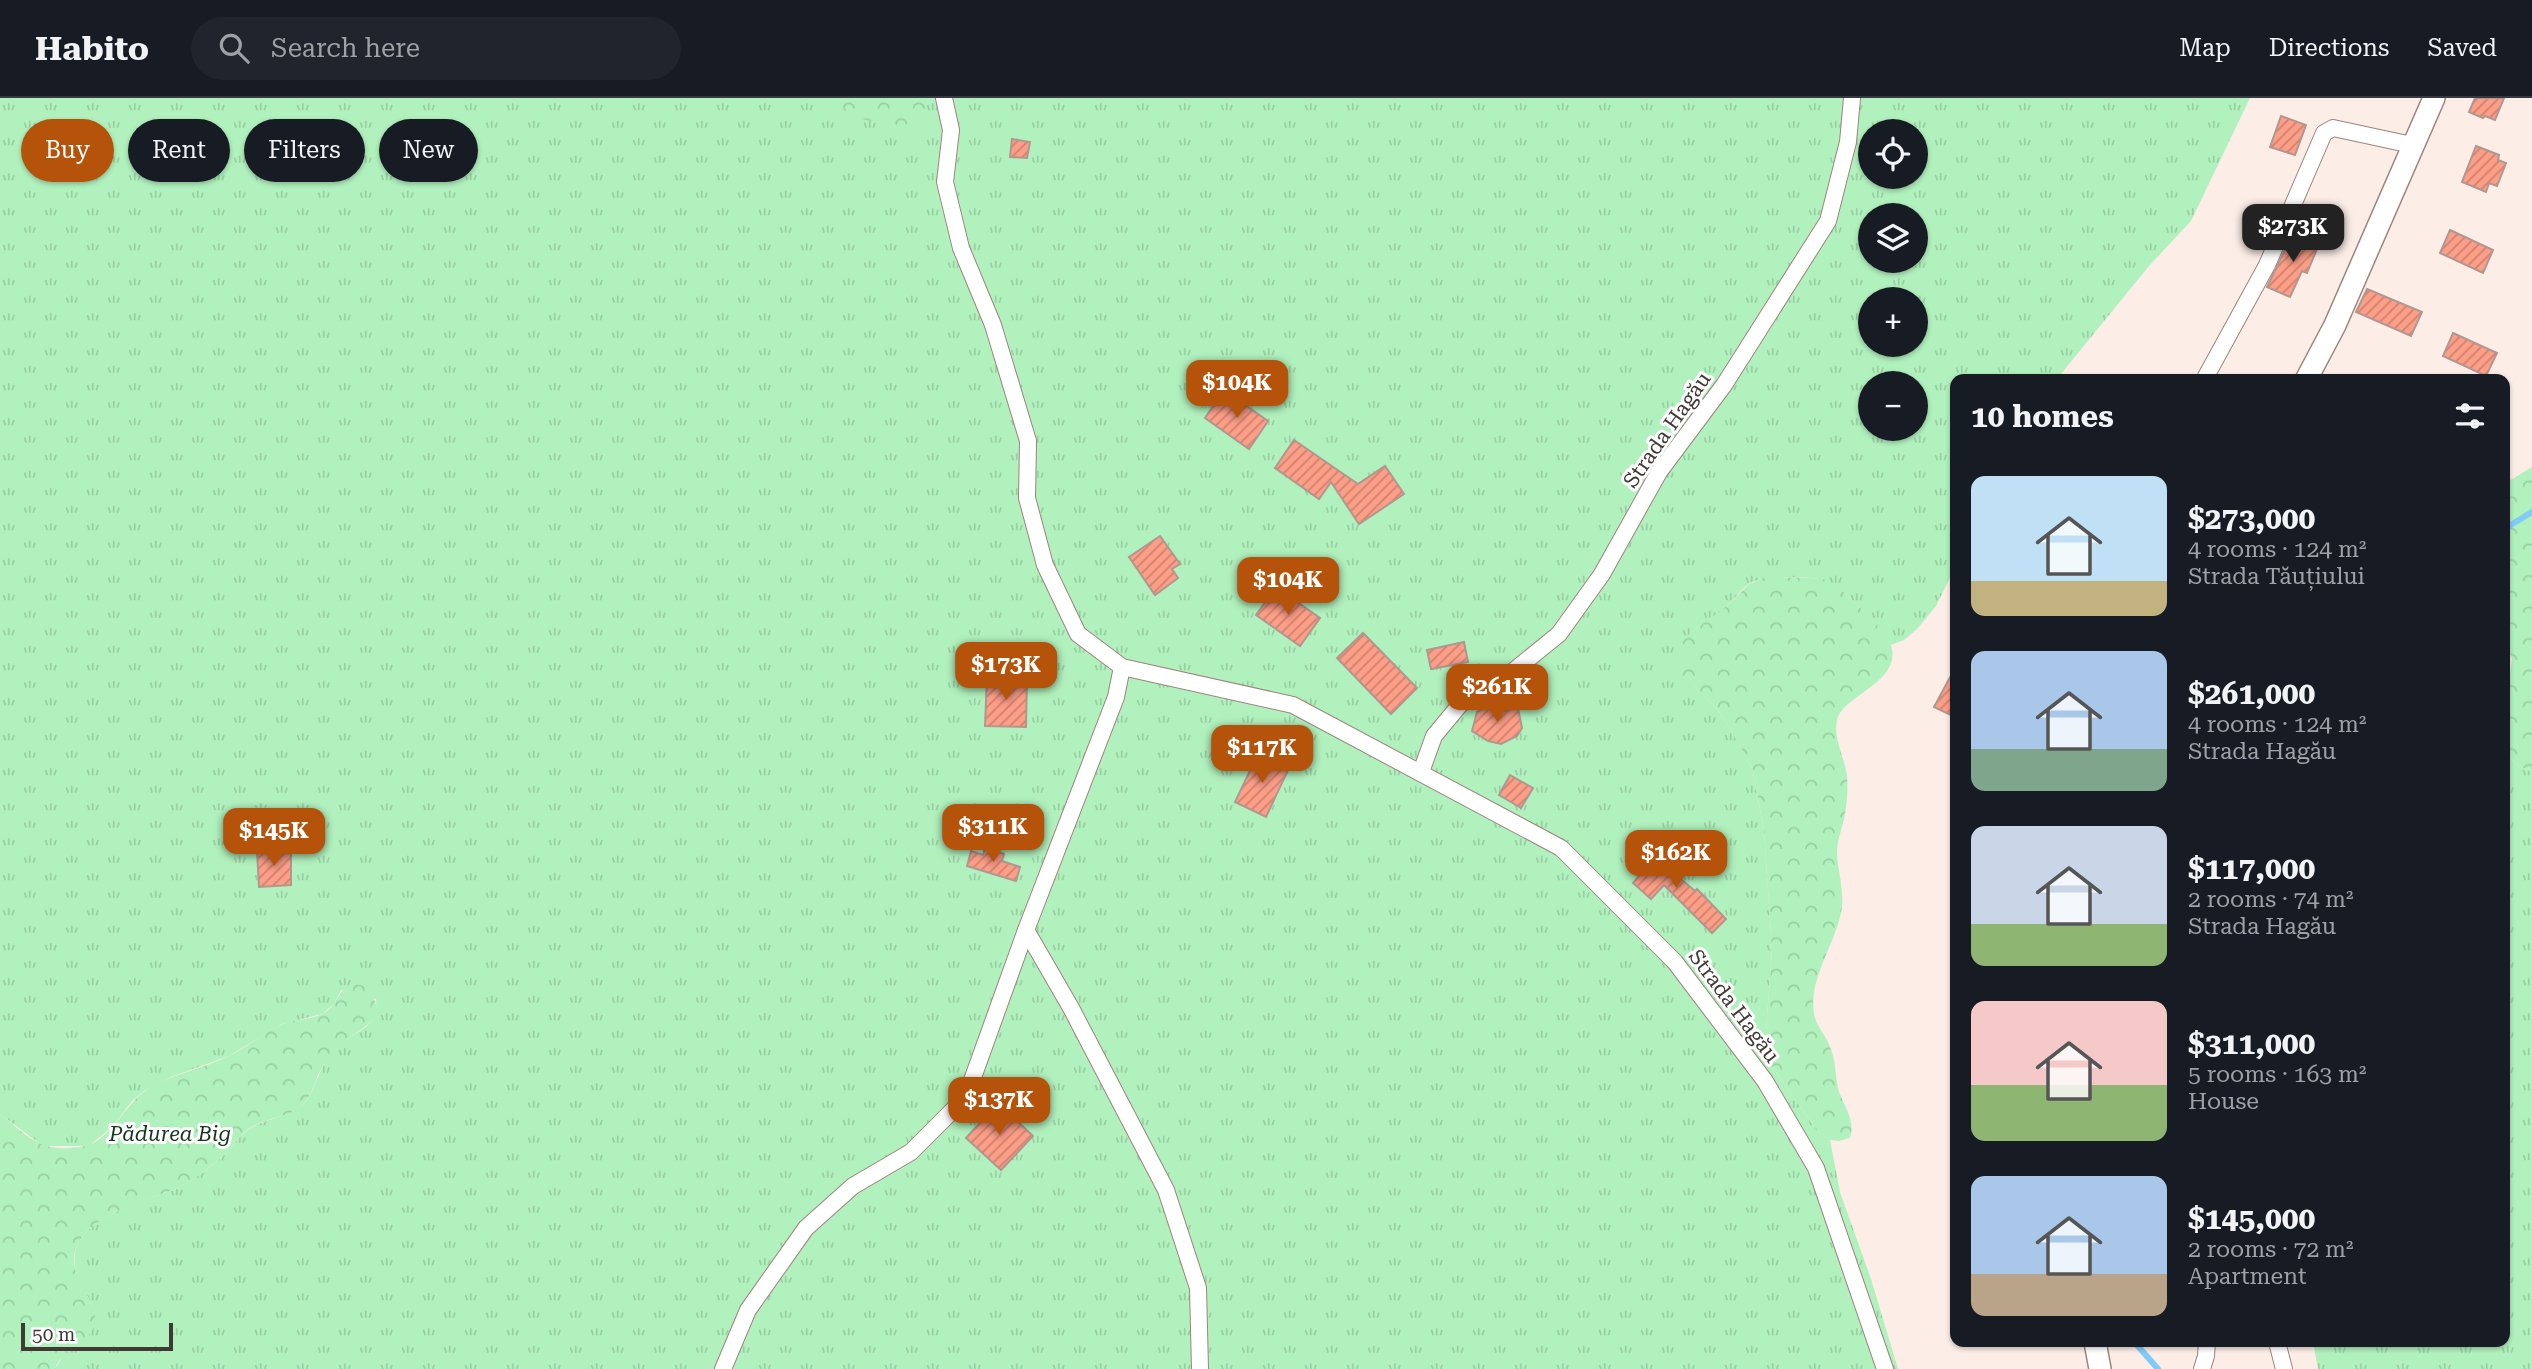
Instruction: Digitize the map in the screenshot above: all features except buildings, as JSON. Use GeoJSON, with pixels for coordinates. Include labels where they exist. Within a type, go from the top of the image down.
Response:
{"type":"FeatureCollection","features":[{"type":"Feature","properties":{"kind":"street"},"geometry":{"type":"LineString","coordinates":[[723,1369],[748,1310],[806,1228],[853,1186],[911,1152],[966,1097],[1026,930],[1116,697],[1122,667],[1078,634],[1045,565],[1027,498],[1028,441],[993,325],[961,248],[945,182],[951,131],[944,98]]}},
{"type":"Feature","properties":{"kind":"street","name":"Strada Hagău"},"geometry":{"type":"LineString","coordinates":[[1421,772],[1434,736],[1462,701],[1511,673],[1559,634],[1602,574],[1659,471],[1724,385],[1828,221],[1847,142],[1852,98]]}},
{"type":"Feature","properties":{"kind":"street"},"geometry":{"type":"LineString","coordinates":[[2309,374],[2335,325],[2434,98]]}},
{"type":"Feature","properties":{"kind":"street"},"geometry":{"type":"LineString","coordinates":[[2207,374],[2267,265],[2324,133],[2333,128],[2412,145]]}},
{"type":"Feature","properties":{"kind":"street","name":"Strada Hagău"},"geometry":{"type":"LineString","coordinates":[[1122,667],[1293,705],[1561,848],[1675,962],[1765,1081],[1815,1168],[1885,1369]]}},
{"type":"Feature","properties":{"kind":"street"},"geometry":{"type":"LineString","coordinates":[[1026,930],[1071,1008],[1166,1190],[1198,1288],[1199,1369]]}},
{"type":"Feature","properties":{"kind":"street"},"geometry":{"type":"LineString","coordinates":[[2096,1347],[2100,1369]]}},
{"type":"Feature","properties":{"kind":"street"},"geometry":{"type":"LineString","coordinates":[[2202,1369],[2207,1347]]}},
{"type":"Feature","properties":{"kind":"street"},"geometry":{"type":"LineString","coordinates":[[2278,1347],[2284,1369]]}},
{"type":"Feature","properties":{"kind":"green space"},"geometry":{"type":"Polygon","coordinates":[[[0,98],[2250,98],[2191,221],[2149,266],[2061,374],[1950,374],[1950,578],[1936,606],[1917,629],[1904,640],[1891,645],[1843,591],[1821,579],[1790,577],[1752,582],[1725,608],[1690,633],[1693,686],[1715,706],[1753,771],[1764,831],[1772,950],[1765,1044],[1768,1060],[1817,1131],[1830,1140],[1840,1192],[1871,1279],[1898,1369],[55,1369],[93,1306],[76,1274],[75,1264],[77,1246],[87,1231],[117,1212],[179,1188],[215,1163],[248,1130],[288,1114],[305,1103],[333,1051],[369,1024],[374,1017],[376,999],[341,990],[334,1004],[322,1014],[282,1024],[229,1056],[171,1077],[144,1091],[132,1101],[113,1126],[89,1146],[43,1146],[0,1114],[0,98]]]}},
{"type":"Feature","properties":{"kind":"green space"},"geometry":{"type":"Polygon","coordinates":[[[830,98],[928,99],[916,134],[859,118],[830,98]]]}},
{"type":"Feature","properties":{"kind":"green space"},"geometry":{"type":"Polygon","coordinates":[[[2532,467],[2532,772],[2510,758],[2510,480],[2532,467]]]}},
{"type":"Feature","properties":{"kind":"green space"},"geometry":{"type":"Polygon","coordinates":[[[1764,578],[1822,579],[1833,583],[1887,637],[1893,656],[1882,677],[1841,711],[1836,727],[1847,782],[1846,809],[1837,850],[1842,907],[1835,934],[1819,973],[1813,1000],[1815,1018],[1832,1052],[1838,1088],[1851,1125],[1850,1138],[1839,1141],[1830,1140],[1817,1131],[1768,1060],[1765,1044],[1772,950],[1764,831],[1753,771],[1715,706],[1681,675],[1677,661],[1680,645],[1690,633],[1727,606],[1749,584],[1764,578]]]}},
{"type":"Feature","properties":{"kind":"green space"},"geometry":{"type":"Polygon","coordinates":[[[2510,758],[2532,772],[2532,1369],[2318,1369],[2314,1347],[2510,1347],[2510,758]]]}},
{"type":"Feature","properties":{"kind":"green space","name":"Pădurea Big"},"geometry":{"type":"Polygon","coordinates":[[[353,983],[367,987],[374,999],[374,1017],[331,1055],[304,1104],[294,1111],[247,1130],[226,1153],[179,1188],[139,1202],[95,1224],[81,1238],[75,1251],[74,1262],[76,1273],[95,1312],[92,1330],[64,1356],[55,1369],[0,1369],[0,1114],[29,1137],[47,1146],[70,1148],[94,1143],[148,1089],[167,1079],[227,1057],[283,1024],[324,1013],[353,983]]]}},
{"type":"Feature","properties":{"kind":"waterway"},"geometry":{"type":"LineString","coordinates":[[2510,525],[2532,512]]}},
{"type":"Feature","properties":{"kind":"waterway"},"geometry":{"type":"LineString","coordinates":[[2139,1347],[2158,1369]]}}]}
